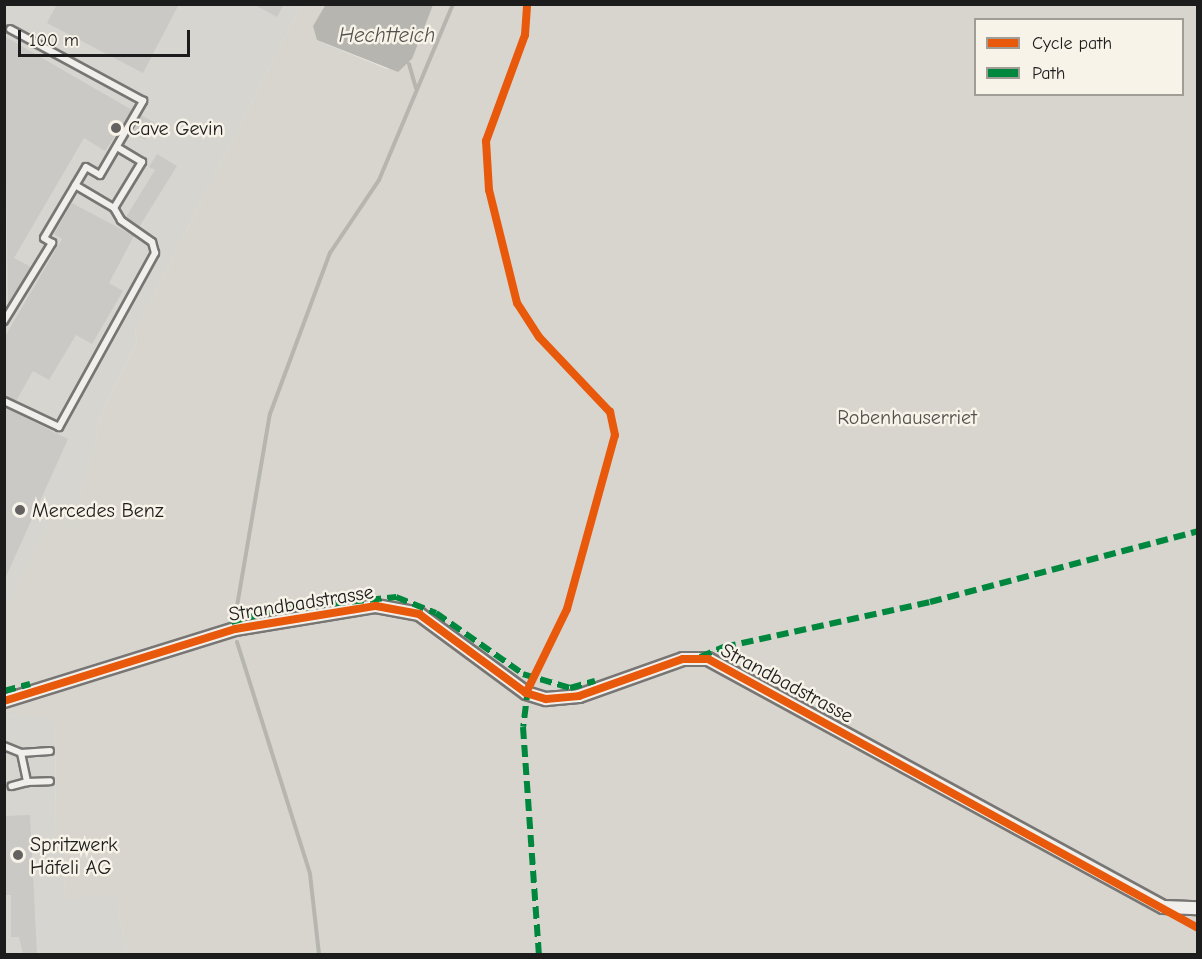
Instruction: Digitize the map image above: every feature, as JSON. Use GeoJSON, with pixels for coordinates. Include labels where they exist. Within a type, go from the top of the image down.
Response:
{"type":"FeatureCollection","features":[{"type":"Feature","properties":{"kind":"street","name":"Strandbadstrasse"},"geometry":{"type":"LineString","coordinates":[[4,701],[235,629],[376,606],[419,614],[526,693],[546,699],[579,696],[683,659],[708,659],[1163,907],[1197,908]]}},
{"type":"Feature","properties":{"kind":"lane"},"geometry":{"type":"LineString","coordinates":[[4,321],[52,243],[44,238],[86,167],[100,175],[143,101],[10,29]]}},
{"type":"Feature","properties":{"kind":"lane"},"geometry":{"type":"LineString","coordinates":[[114,208],[142,162],[117,147]]}},
{"type":"Feature","properties":{"kind":"lane"},"geometry":{"type":"LineString","coordinates":[[4,401],[59,427],[155,253],[152,242],[121,220],[114,208],[75,185]]}},
{"type":"Feature","properties":{"kind":"lane"},"geometry":{"type":"LineString","coordinates":[[4,746],[21,753],[50,751]]}},
{"type":"Feature","properties":{"kind":"lane"},"geometry":{"type":"LineString","coordinates":[[21,753],[27,782]]}},
{"type":"Feature","properties":{"kind":"lane"},"geometry":{"type":"LineString","coordinates":[[12,786],[27,782],[50,781]]}},
{"type":"Feature","properties":{"kind":"shaded area"},"geometry":{"type":"Polygon","coordinates":[[[5,5],[301,5],[135,332],[137,343],[102,413],[73,529],[51,520],[5,613],[5,5]]]}},
{"type":"Feature","properties":{"kind":"shaded area"},"geometry":{"type":"Polygon","coordinates":[[[4,715],[55,717],[56,842],[65,841],[66,900],[115,891],[127,954],[5,954],[4,715]]]}},
{"type":"Feature","properties":{"kind":"green space","name":"Robenhauserriet"},"geometry":{"type":"Polygon","coordinates":[[[301,5],[326,5],[313,26],[321,42],[387,69],[409,64],[433,5],[1197,5],[1197,954],[127,954],[115,892],[66,900],[65,842],[56,842],[55,718],[5,715],[4,613],[51,519],[73,528],[102,413],[137,343],[135,332],[301,5]]]}},
{"type":"Feature","properties":{"kind":"water","name":"Hechtteich"},"geometry":{"type":"Polygon","coordinates":[[[326,4],[433,5],[412,59],[398,72],[317,40],[313,26],[326,4]]]}},
{"type":"Feature","properties":{"kind":"building"},"geometry":{"type":"Polygon","coordinates":[[[57,4],[179,4],[143,73],[47,23],[57,4]]]}},
{"type":"Feature","properties":{"kind":"building"},"geometry":{"type":"Polygon","coordinates":[[[253,4],[284,4],[277,17],[253,4]]]}},
{"type":"Feature","properties":{"kind":"building"},"geometry":{"type":"Polygon","coordinates":[[[4,36],[132,110],[105,151],[84,138],[14,258],[31,267],[8,305],[4,36]]]}},
{"type":"Feature","properties":{"kind":"building"},"geometry":{"type":"Polygon","coordinates":[[[141,115],[155,123],[145,140],[131,131],[141,115]]]}},
{"type":"Feature","properties":{"kind":"building"},"geometry":{"type":"Polygon","coordinates":[[[157,154],[177,166],[139,227],[126,217],[155,170],[149,167],[157,154]]]}},
{"type":"Feature","properties":{"kind":"building"},"geometry":{"type":"Polygon","coordinates":[[[72,203],[134,236],[109,283],[123,291],[92,344],[76,335],[49,380],[33,371],[16,401],[4,396],[4,338],[62,239],[54,234],[72,203]]]}},
{"type":"Feature","properties":{"kind":"building","name":"Mercedes Benz"},"geometry":{"type":"Polygon","coordinates":[[[4,407],[68,439],[4,581],[4,407]]]}},
{"type":"Feature","properties":{"kind":"building","name":"Spritzwerk Häfeli AG"},"geometry":{"type":"Polygon","coordinates":[[[30,815],[37,954],[23,954],[19,937],[11,937],[11,895],[4,895],[4,816],[30,815]]]}},
{"type":"Feature","properties":{"kind":"waterway"},"geometry":{"type":"LineString","coordinates":[[236,612],[270,414],[330,253],[379,180],[453,4]]}},
{"type":"Feature","properties":{"kind":"waterway"},"geometry":{"type":"LineString","coordinates":[[409,64],[416,88]]}},
{"type":"Feature","properties":{"kind":"waterway"},"geometry":{"type":"LineString","coordinates":[[237,642],[310,874],[319,954]]}},
{"type":"Feature","properties":{"kind":"marked path"},"geometry":{"type":"LineString","coordinates":[[700,657],[724,647],[930,602],[1198,531]]}},
{"type":"Feature","properties":{"kind":"marked path"},"geometry":{"type":"LineString","coordinates":[[231,622],[280,609],[396,597],[436,613],[523,674],[570,688],[595,681]]}},
{"type":"Feature","properties":{"kind":"marked path"},"geometry":{"type":"LineString","coordinates":[[4,691],[30,684]]}},
{"type":"Feature","properties":{"kind":"marked path"},"geometry":{"type":"LineString","coordinates":[[528,688],[523,727],[539,954]]}},
{"type":"Feature","properties":{"kind":"cycle path"},"geometry":{"type":"LineString","coordinates":[[526,693],[567,609],[615,435],[610,412],[539,337],[517,303],[489,190],[486,141],[525,35],[527,4]]}},
{"type":"Feature","properties":{"kind":"cycle path"},"geometry":{"type":"LineString","coordinates":[[4,701],[235,629],[376,606],[419,614],[526,693],[546,699],[579,696],[683,659],[708,659],[1198,928]]}},
{"type":"Feature","properties":{"kind":"place","name":"Cave Gevin"},"geometry":{"type":"Point","coordinates":[116,128]}},
{"type":"Feature","properties":{"kind":"place","name":"Mercedes Benz"},"geometry":{"type":"Point","coordinates":[20,510]}},
{"type":"Feature","properties":{"kind":"place","name":"Spritzwerk Häfeli AG"},"geometry":{"type":"Point","coordinates":[18,855]}}]}
